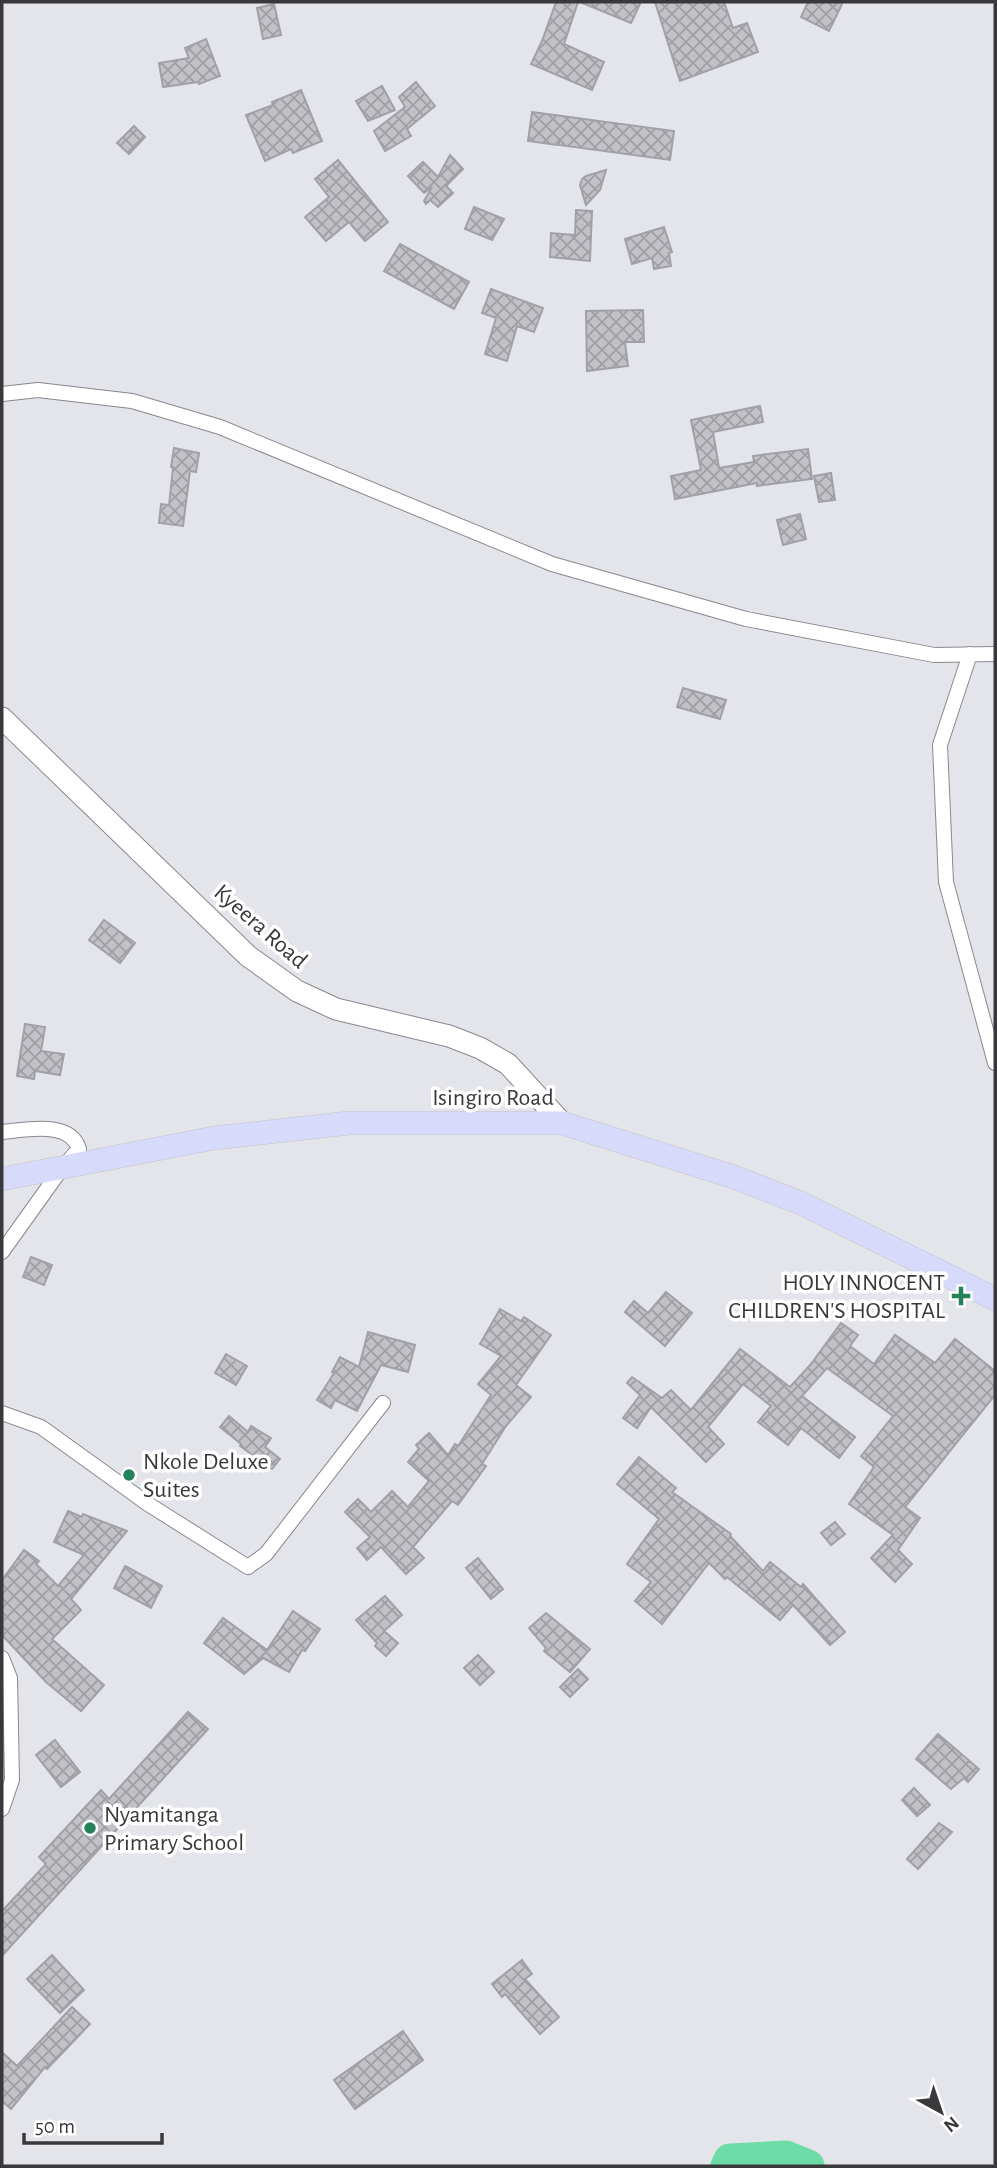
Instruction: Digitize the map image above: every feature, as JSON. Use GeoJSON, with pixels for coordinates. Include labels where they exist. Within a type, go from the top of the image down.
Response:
{"type":"FeatureCollection","features":[{"type":"Feature","properties":{"kind":"main road","name":"Kyeera Road"},"geometry":{"type":"LineString","coordinates":[[2,718],[248,956],[297,992],[336,1009],[449,1036],[480,1048],[508,1064],[562,1123]]}},
{"type":"Feature","properties":{"kind":"main road","name":"Isingiro Road"},"geometry":{"type":"LineString","coordinates":[[2,1179],[214,1138],[349,1123],[562,1123],[731,1176],[801,1203],[995,1298]]}},
{"type":"Feature","properties":{"kind":"street"},"geometry":{"type":"LineString","coordinates":[[2,394],[38,390],[132,401],[220,427],[552,564],[746,620],[934,655],[995,654]]}},
{"type":"Feature","properties":{"kind":"street"},"geometry":{"type":"LineString","coordinates":[[970,654],[940,745],[946,883],[995,1063]]}},
{"type":"Feature","properties":{"kind":"street"},"geometry":{"type":"LineString","coordinates":[[2,1132],[35,1129],[65,1132],[77,1141],[79,1149],[62,1168],[2,1252]]}},
{"type":"Feature","properties":{"kind":"street"},"geometry":{"type":"LineString","coordinates":[[2,1413],[41,1427],[148,1504],[248,1567],[266,1555],[383,1403]]}},
{"type":"Feature","properties":{"kind":"street"},"geometry":{"type":"LineString","coordinates":[[2,1658],[10,1678],[12,1780],[2,1809]]}},
{"type":"Feature","properties":{"kind":"building"},"geometry":{"type":"Polygon","coordinates":[[[556,2],[578,2],[564,44],[604,62],[592,90],[531,64],[556,2]]]}},
{"type":"Feature","properties":{"kind":"building"},"geometry":{"type":"Polygon","coordinates":[[[580,2],[641,2],[631,23],[580,2]]]}},
{"type":"Feature","properties":{"kind":"building"},"geometry":{"type":"Polygon","coordinates":[[[655,2],[724,2],[733,28],[747,23],[758,52],[680,81],[655,2]]]}},
{"type":"Feature","properties":{"kind":"building"},"geometry":{"type":"Polygon","coordinates":[[[808,2],[843,2],[829,31],[801,17],[808,2]]]}},
{"type":"Feature","properties":{"kind":"building"},"geometry":{"type":"Polygon","coordinates":[[[274,4],[281,35],[263,39],[257,8],[274,4]]]}},
{"type":"Feature","properties":{"kind":"building"},"geometry":{"type":"Polygon","coordinates":[[[206,39],[220,76],[199,84],[163,87],[159,63],[189,58],[185,48],[206,39]]]}},
{"type":"Feature","properties":{"kind":"building"},"geometry":{"type":"Polygon","coordinates":[[[416,82],[435,106],[407,129],[411,136],[385,151],[374,131],[405,107],[399,97],[416,82]]]}},
{"type":"Feature","properties":{"kind":"building"},"geometry":{"type":"Polygon","coordinates":[[[382,86],[395,110],[368,121],[356,101],[382,86]]]}},
{"type":"Feature","properties":{"kind":"building"},"geometry":{"type":"Polygon","coordinates":[[[301,90],[322,141],[293,153],[291,149],[265,161],[246,115],[301,90]]]}},
{"type":"Feature","properties":{"kind":"building"},"geometry":{"type":"Polygon","coordinates":[[[532,112],[674,131],[670,160],[559,145],[559,140],[557,145],[528,141],[532,112]]]}},
{"type":"Feature","properties":{"kind":"building"},"geometry":{"type":"Polygon","coordinates":[[[134,126],[145,137],[129,154],[117,143],[134,126]]]}},
{"type":"Feature","properties":{"kind":"building"},"geometry":{"type":"Polygon","coordinates":[[[450,155],[463,169],[446,186],[453,193],[438,207],[430,200],[426,204],[424,201],[432,187],[424,193],[408,176],[423,162],[438,177],[450,155]]]}},
{"type":"Feature","properties":{"kind":"building"},"geometry":{"type":"Polygon","coordinates":[[[338,160],[388,222],[365,241],[349,222],[326,241],[305,217],[329,197],[315,179],[338,160]]]}},
{"type":"Feature","properties":{"kind":"building"},"geometry":{"type":"Polygon","coordinates":[[[606,170],[600,190],[586,205],[580,185],[582,179],[606,170]]]}},
{"type":"Feature","properties":{"kind":"building"},"geometry":{"type":"Polygon","coordinates":[[[474,207],[504,219],[492,240],[465,229],[474,207]]]}},
{"type":"Feature","properties":{"kind":"building"},"geometry":{"type":"Polygon","coordinates":[[[576,210],[592,211],[590,261],[550,257],[551,233],[575,235],[576,210]]]}},
{"type":"Feature","properties":{"kind":"building"},"geometry":{"type":"Polygon","coordinates":[[[664,227],[672,252],[669,253],[671,266],[654,269],[652,258],[632,264],[625,239],[664,227]]]}},
{"type":"Feature","properties":{"kind":"building"},"geometry":{"type":"Polygon","coordinates":[[[400,244],[469,282],[454,309],[384,271],[400,244]]]}},
{"type":"Feature","properties":{"kind":"building"},"geometry":{"type":"Polygon","coordinates":[[[491,289],[543,308],[534,332],[517,326],[507,361],[485,354],[496,318],[482,313],[491,289]]]}},
{"type":"Feature","properties":{"kind":"building"},"geometry":{"type":"Polygon","coordinates":[[[643,310],[644,342],[625,342],[628,366],[587,371],[586,311],[643,310]]]}},
{"type":"Feature","properties":{"kind":"building"},"geometry":{"type":"Polygon","coordinates":[[[760,406],[763,422],[713,432],[719,468],[754,462],[753,456],[808,449],[812,479],[757,486],[757,483],[675,499],[671,476],[701,470],[691,420],[760,406]]]}},
{"type":"Feature","properties":{"kind":"building"},"geometry":{"type":"Polygon","coordinates":[[[174,448],[199,453],[196,472],[190,471],[183,526],[159,523],[161,504],[169,505],[174,448]]]}},
{"type":"Feature","properties":{"kind":"building"},"geometry":{"type":"Polygon","coordinates":[[[831,473],[835,500],[819,502],[814,476],[831,473]]]}},
{"type":"Feature","properties":{"kind":"building"},"geometry":{"type":"Polygon","coordinates":[[[800,514],[806,539],[783,545],[777,520],[800,514]]]}},
{"type":"Feature","properties":{"kind":"building"},"geometry":{"type":"Polygon","coordinates":[[[683,688],[726,700],[720,719],[677,707],[683,688]]]}},
{"type":"Feature","properties":{"kind":"building"},"geometry":{"type":"Polygon","coordinates":[[[104,920],[135,943],[120,963],[89,940],[104,920]]]}},
{"type":"Feature","properties":{"kind":"building"},"geometry":{"type":"Polygon","coordinates":[[[25,1024],[45,1027],[41,1051],[64,1054],[60,1075],[35,1071],[34,1079],[17,1076],[25,1024]]]}},
{"type":"Feature","properties":{"kind":"building"},"geometry":{"type":"Polygon","coordinates":[[[31,1257],[52,1265],[44,1285],[23,1277],[31,1257]]]}},
{"type":"Feature","properties":{"kind":"building"},"geometry":{"type":"Polygon","coordinates":[[[666,1292],[692,1313],[665,1346],[625,1312],[634,1301],[648,1313],[666,1292]]]}},
{"type":"Feature","properties":{"kind":"building"},"geometry":{"type":"Polygon","coordinates":[[[500,1309],[521,1321],[524,1317],[551,1335],[516,1385],[531,1397],[506,1426],[482,1464],[486,1466],[458,1505],[452,1501],[413,1547],[424,1558],[406,1574],[381,1547],[367,1560],[357,1548],[370,1537],[345,1512],[358,1499],[371,1512],[392,1491],[408,1507],[429,1481],[408,1462],[419,1449],[416,1445],[429,1433],[448,1455],[455,1444],[458,1446],[491,1395],[478,1384],[501,1356],[480,1344],[500,1309]]]}},
{"type":"Feature","properties":{"kind":"building"},"geometry":{"type":"Polygon","coordinates":[[[841,1323],[858,1335],[850,1346],[874,1364],[895,1335],[935,1363],[955,1339],[995,1371],[995,1395],[905,1507],[920,1518],[898,1550],[912,1564],[895,1582],[871,1558],[893,1535],[849,1504],[874,1467],[861,1456],[893,1416],[827,1368],[802,1396],[855,1437],[839,1458],[801,1428],[788,1445],[758,1422],[771,1406],[743,1384],[708,1427],[724,1444],[706,1462],[651,1407],[637,1428],[623,1418],[640,1395],[627,1383],[632,1377],[662,1398],[671,1390],[691,1410],[740,1349],[790,1387],[841,1323]]]}},
{"type":"Feature","properties":{"kind":"building"},"geometry":{"type":"Polygon","coordinates":[[[368,1332],[415,1345],[408,1372],[381,1365],[357,1411],[335,1400],[331,1408],[317,1400],[334,1373],[332,1372],[340,1357],[359,1367],[368,1332]]]}},
{"type":"Feature","properties":{"kind":"building"},"geometry":{"type":"Polygon","coordinates":[[[226,1354],[247,1366],[236,1385],[215,1373],[226,1354]]]}},
{"type":"Feature","properties":{"kind":"building"},"geometry":{"type":"Polygon","coordinates":[[[229,1416],[248,1432],[251,1426],[271,1438],[265,1447],[280,1459],[272,1469],[240,1446],[241,1444],[220,1427],[229,1416]]]}},
{"type":"Feature","properties":{"kind":"building"},"geometry":{"type":"Polygon","coordinates":[[[639,1457],[676,1488],[672,1492],[731,1534],[763,1571],[770,1562],[801,1587],[803,1584],[845,1632],[830,1645],[793,1605],[780,1620],[727,1577],[725,1579],[709,1563],[662,1624],[635,1601],[651,1582],[627,1564],[659,1519],[617,1484],[639,1457]]]}},
{"type":"Feature","properties":{"kind":"building"},"geometry":{"type":"Polygon","coordinates":[[[68,1511],[127,1531],[71,1599],[81,1610],[52,1639],[104,1685],[81,1711],[46,1682],[2,1635],[2,1580],[24,1550],[39,1561],[36,1564],[58,1586],[84,1555],[54,1542],[68,1511]]]}},
{"type":"Feature","properties":{"kind":"building"},"geometry":{"type":"Polygon","coordinates":[[[835,1522],[845,1534],[831,1545],[821,1533],[835,1522]]]}},
{"type":"Feature","properties":{"kind":"building"},"geometry":{"type":"Polygon","coordinates":[[[478,1558],[503,1589],[491,1599],[466,1568],[478,1558]]]}},
{"type":"Feature","properties":{"kind":"building"},"geometry":{"type":"Polygon","coordinates":[[[125,1566],[162,1586],[151,1608],[114,1588],[125,1566]]]}},
{"type":"Feature","properties":{"kind":"building"},"geometry":{"type":"Polygon","coordinates":[[[385,1596],[402,1615],[384,1631],[398,1643],[386,1656],[356,1620],[385,1596]]]}},
{"type":"Feature","properties":{"kind":"building"},"geometry":{"type":"Polygon","coordinates":[[[293,1611],[320,1629],[305,1651],[302,1650],[289,1672],[263,1658],[244,1674],[204,1643],[223,1618],[267,1650],[293,1611]]]}},
{"type":"Feature","properties":{"kind":"building"},"geometry":{"type":"Polygon","coordinates":[[[546,1613],[590,1649],[570,1672],[544,1651],[546,1648],[529,1628],[546,1613]]]}},
{"type":"Feature","properties":{"kind":"building"},"geometry":{"type":"Polygon","coordinates":[[[478,1655],[494,1672],[480,1685],[464,1668],[478,1655]]]}},
{"type":"Feature","properties":{"kind":"building"},"geometry":{"type":"Polygon","coordinates":[[[578,1669],[588,1679],[570,1697],[560,1687],[578,1669]]]}},
{"type":"Feature","properties":{"kind":"building"},"geometry":{"type":"Polygon","coordinates":[[[188,1712],[208,1729],[2,1956],[2,1911],[46,1864],[39,1857],[101,1790],[109,1799],[188,1712]]]}},
{"type":"Feature","properties":{"kind":"building"},"geometry":{"type":"Polygon","coordinates":[[[938,1734],[979,1769],[968,1782],[964,1778],[951,1789],[916,1759],[938,1734]]]}},
{"type":"Feature","properties":{"kind":"building"},"geometry":{"type":"Polygon","coordinates":[[[55,1740],[80,1772],[61,1787],[36,1755],[55,1740]]]}},
{"type":"Feature","properties":{"kind":"building"},"geometry":{"type":"Polygon","coordinates":[[[914,1788],[930,1805],[917,1816],[902,1800],[914,1788]]]}},
{"type":"Feature","properties":{"kind":"building"},"geometry":{"type":"Polygon","coordinates":[[[939,1823],[952,1832],[918,1869],[907,1859],[939,1823]]]}},
{"type":"Feature","properties":{"kind":"building"},"geometry":{"type":"Polygon","coordinates":[[[52,1955],[84,1990],[60,2013],[27,1979],[52,1955]]]}},
{"type":"Feature","properties":{"kind":"building"},"geometry":{"type":"Polygon","coordinates":[[[522,1960],[532,1974],[525,1979],[559,2017],[540,2034],[505,1994],[502,1997],[492,1984],[522,1960]]]}},
{"type":"Feature","properties":{"kind":"building"},"geometry":{"type":"Polygon","coordinates":[[[72,2007],[90,2024],[47,2069],[45,2067],[11,2109],[2,2101],[2,2052],[17,2066],[72,2007]]]}},
{"type":"Feature","properties":{"kind":"building"},"geometry":{"type":"Polygon","coordinates":[[[403,2031],[423,2060],[355,2109],[334,2080],[403,2031]]]}},
{"type":"Feature","properties":{"kind":"waterway"},"geometry":{"type":"LineString","coordinates":[[727,2166],[730,2160],[786,2157],[808,2166]]}},
{"type":"Feature","properties":{"kind":"place","name":"HOLY INNOCENT CHILDREN'S HOSPITAL"},"geometry":{"type":"Point","coordinates":[961,1296]}},
{"type":"Feature","properties":{"kind":"place","name":"Nkole Deluxe Suites"},"geometry":{"type":"Point","coordinates":[129,1475]}},
{"type":"Feature","properties":{"kind":"place","name":"Nyamitanga Primary School"},"geometry":{"type":"Point","coordinates":[90,1828]}}]}
